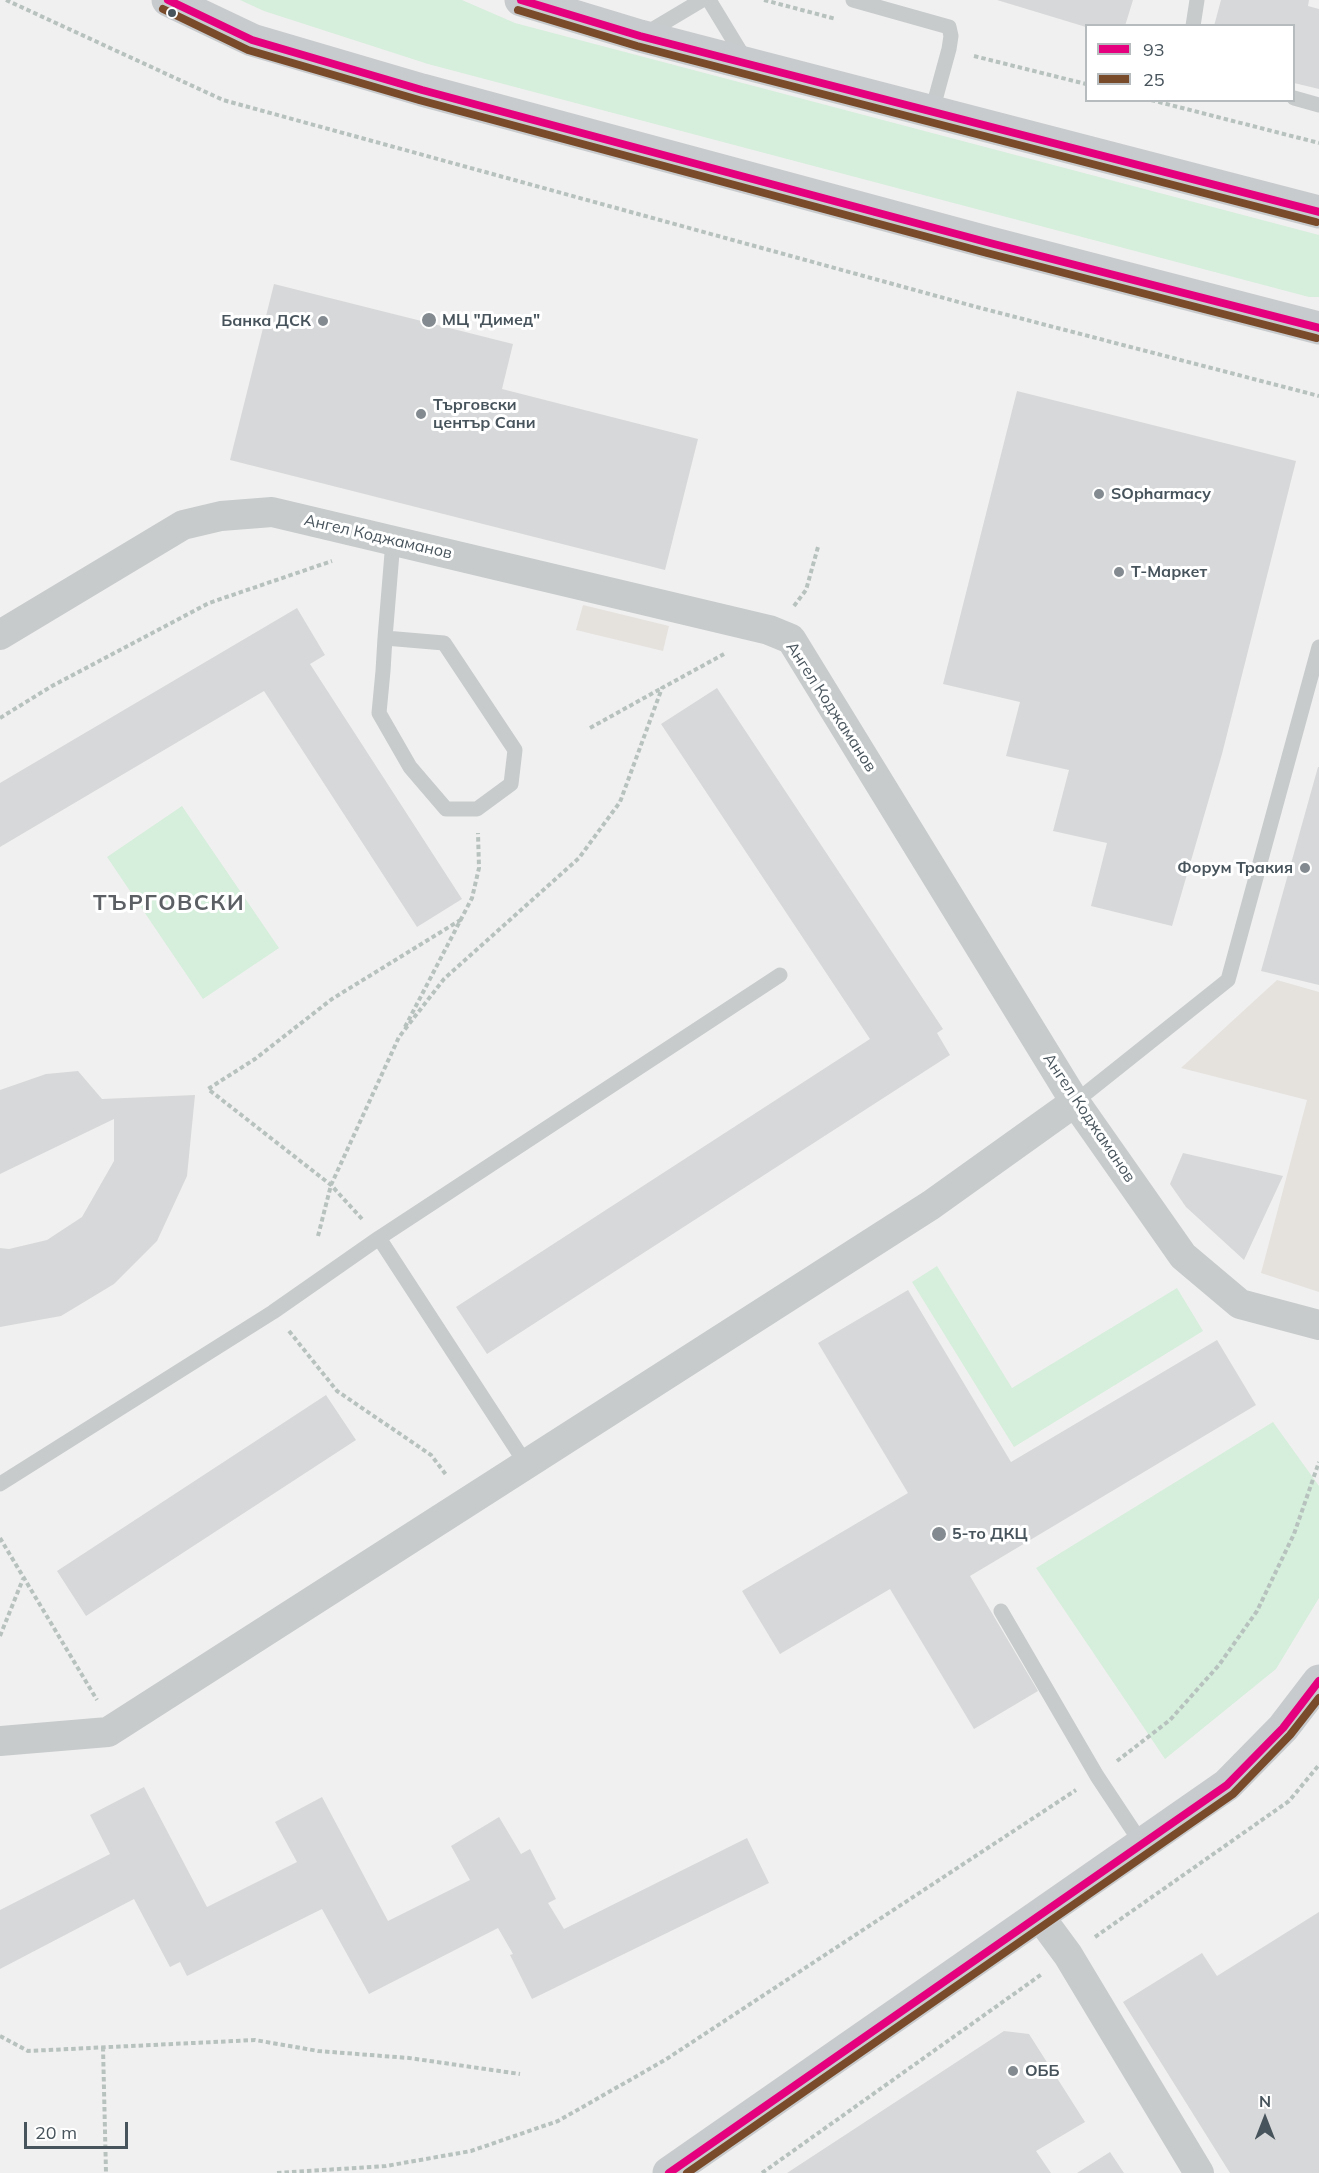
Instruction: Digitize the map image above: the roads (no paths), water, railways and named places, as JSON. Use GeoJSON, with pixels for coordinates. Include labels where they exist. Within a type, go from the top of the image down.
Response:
{"type":"FeatureCollection","features":[{"type":"Feature","properties":{"kind":"main road"},"geometry":{"type":"LineString","coordinates":[[168,0],[252,40],[422,90],[990,243],[1319,328]]}},
{"type":"Feature","properties":{"kind":"main road"},"geometry":{"type":"LineString","coordinates":[[521,0],[640,36],[1319,212]]}},
{"type":"Feature","properties":{"kind":"main road"},"geometry":{"type":"LineString","coordinates":[[673,2172],[1227,1785],[1283,1728],[1319,1681]]}},
{"type":"Feature","properties":{"kind":"street","name":"Ангел Коджаманов"},"geometry":{"type":"LineString","coordinates":[[0,636],[183,525],[221,516],[272,512],[769,630],[791,639],[1075,1102],[1183,1256],[1240,1304],[1319,1325]]}},
{"type":"Feature","properties":{"kind":"street"},"geometry":{"type":"LineString","coordinates":[[0,1742],[108,1732],[931,1205],[1075,1102]]}},
{"type":"Feature","properties":{"kind":"street"},"geometry":{"type":"LineString","coordinates":[[1040,1917],[1068,1955],[1199,2173]]}},
{"type":"Feature","properties":{"kind":"lane"},"geometry":{"type":"LineString","coordinates":[[640,36],[702,0]]}},
{"type":"Feature","properties":{"kind":"lane"},"geometry":{"type":"LineString","coordinates":[[709,0],[747,64]]}},
{"type":"Feature","properties":{"kind":"lane"},"geometry":{"type":"LineString","coordinates":[[853,0],[949,27],[949,49],[932,111]]}},
{"type":"Feature","properties":{"kind":"lane"},"geometry":{"type":"LineString","coordinates":[[1193,24],[1197,0]]}},
{"type":"Feature","properties":{"kind":"lane"},"geometry":{"type":"LineString","coordinates":[[1295,99],[1319,105]]}},
{"type":"Feature","properties":{"kind":"lane"},"geometry":{"type":"LineString","coordinates":[[385,638],[444,643],[515,750],[511,784],[477,809],[446,809],[410,767],[379,713],[385,638],[393,541]]}},
{"type":"Feature","properties":{"kind":"lane"},"geometry":{"type":"LineString","coordinates":[[1075,1102],[1228,980],[1319,646]]}},
{"type":"Feature","properties":{"kind":"lane"},"geometry":{"type":"LineString","coordinates":[[0,1484],[273,1312],[379,1238],[780,975]]}},
{"type":"Feature","properties":{"kind":"lane"},"geometry":{"type":"LineString","coordinates":[[379,1238],[526,1464]]}},
{"type":"Feature","properties":{"kind":"lane"},"geometry":{"type":"LineString","coordinates":[[1001,1611],[1097,1776],[1142,1844]]}},
{"type":"Feature","properties":{"kind":"place","name":"МЦ \"Димед\""},"geometry":{"type":"Point","coordinates":[429,320]}},
{"type":"Feature","properties":{"kind":"place","name":"Банка ДСК"},"geometry":{"type":"Point","coordinates":[323,321]}},
{"type":"Feature","properties":{"kind":"place","name":"Търговски център Сани"},"geometry":{"type":"Point","coordinates":[421,414]}},
{"type":"Feature","properties":{"kind":"place","name":"SOpharmacy"},"geometry":{"type":"Point","coordinates":[1099,494]}},
{"type":"Feature","properties":{"kind":"place","name":"Т-Маркет"},"geometry":{"type":"Point","coordinates":[1119,572]}},
{"type":"Feature","properties":{"kind":"place","name":"Форум Тракия"},"geometry":{"type":"Point","coordinates":[1305,868]}},
{"type":"Feature","properties":{"kind":"place","name":"5-то ДКЦ"},"geometry":{"type":"Point","coordinates":[939,1534]}},
{"type":"Feature","properties":{"kind":"place","name":"ОББ"},"geometry":{"type":"Point","coordinates":[1013,2071]}},
{"type":"Feature","properties":{"kind":"district","name":"ТЪРГОВСКИ"},"geometry":{"type":"Point","coordinates":[169,903]}}]}
